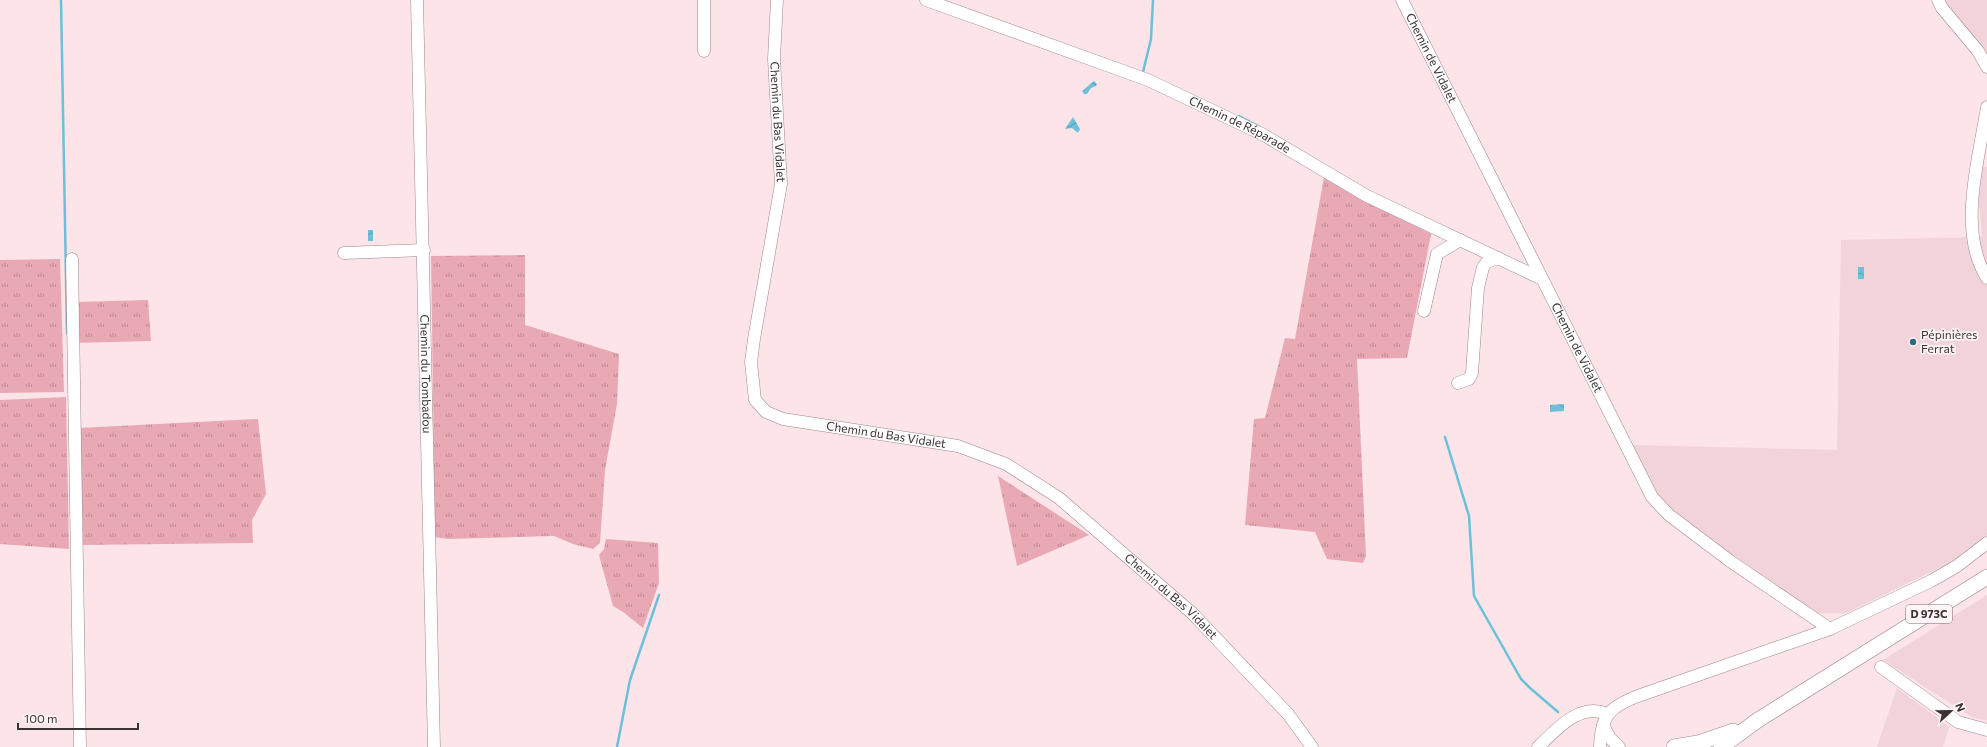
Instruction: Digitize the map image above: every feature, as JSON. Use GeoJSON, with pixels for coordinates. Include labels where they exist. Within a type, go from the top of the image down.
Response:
{"type":"FeatureCollection","features":[{"type":"Feature","properties":{"kind":"main road","name":"D 973C"},"geometry":{"type":"LineString","coordinates":[[1721,747],[1758,720],[1987,576]]}},
{"type":"Feature","properties":{"kind":"main road","name":"D 973C"},"geometry":{"type":"LineString","coordinates":[[1674,747],[1698,743],[1724,735],[1758,720]]}},
{"type":"Feature","properties":{"kind":"street","name":"Chemin du Tombadou"},"geometry":{"type":"LineString","coordinates":[[417,0],[424,250],[434,747]]}},
{"type":"Feature","properties":{"kind":"street"},"geometry":{"type":"LineString","coordinates":[[704,0],[704,51]]}},
{"type":"Feature","properties":{"kind":"street","name":"Chemin du Bas Vidalet"},"geometry":{"type":"LineString","coordinates":[[777,0],[774,59],[781,184],[751,362],[755,400],[766,412],[783,419],[958,446],[1006,464],[1059,498],[1192,613],[1288,714],[1312,747]]}},
{"type":"Feature","properties":{"kind":"street","name":"Chemin de Réparade"},"geometry":{"type":"LineString","coordinates":[[926,0],[1148,80],[1262,134],[1367,196],[1542,279]]}},
{"type":"Feature","properties":{"kind":"street","name":"Chemin de Vidalet"},"geometry":{"type":"LineString","coordinates":[[1402,0],[1652,497],[1661,508],[1730,561],[1830,629]]}},
{"type":"Feature","properties":{"kind":"street"},"geometry":{"type":"LineString","coordinates":[[1938,0],[1942,8],[1978,51],[1987,67]]}},
{"type":"Feature","properties":{"kind":"street"},"geometry":{"type":"LineString","coordinates":[[1987,106],[1973,183],[1972,202],[1976,254],[1980,266],[1987,278]]}},
{"type":"Feature","properties":{"kind":"street"},"geometry":{"type":"LineString","coordinates":[[1424,311],[1437,254],[1460,240]]}},
{"type":"Feature","properties":{"kind":"street"},"geometry":{"type":"LineString","coordinates":[[344,253],[424,250]]}},
{"type":"Feature","properties":{"kind":"street"},"geometry":{"type":"LineString","coordinates":[[1458,383],[1469,379],[1472,373],[1478,288],[1482,267],[1487,262],[1498,258]]}},
{"type":"Feature","properties":{"kind":"street"},"geometry":{"type":"LineString","coordinates":[[72,259],[80,747]]}},
{"type":"Feature","properties":{"kind":"street"},"geometry":{"type":"LineString","coordinates":[[1600,747],[1605,720],[1617,705],[1633,698],[1830,629],[1931,581],[1957,566],[1987,543]]}},
{"type":"Feature","properties":{"kind":"street"},"geometry":{"type":"LineString","coordinates":[[1881,667],[1958,722],[1987,730]]}},
{"type":"Feature","properties":{"kind":"street"},"geometry":{"type":"LineString","coordinates":[[1538,747],[1565,721],[1577,715],[1601,712],[1610,738],[1619,747]]}},
{"type":"Feature","properties":{"kind":"shaded area"},"geometry":{"type":"Polygon","coordinates":[[[1942,0],[1987,0],[1987,56],[1942,0]]]}},
{"type":"Feature","properties":{"kind":"shaded area","name":"Pépinières Ferrat"},"geometry":{"type":"Polygon","coordinates":[[[1981,166],[1987,167],[1987,535],[1962,557],[1846,613],[1818,613],[1754,572],[1664,503],[1652,487],[1631,445],[1837,450],[1841,240],[1982,237],[1978,188],[1981,166]]]}},
{"type":"Feature","properties":{"kind":"shaded area"},"geometry":{"type":"Polygon","coordinates":[[[1987,595],[1987,721],[1972,717],[1883,660],[1987,595]]]}},
{"type":"Feature","properties":{"kind":"shaded area"},"geometry":{"type":"Polygon","coordinates":[[[1897,688],[1949,727],[1943,747],[1877,747],[1897,688]]]}},
{"type":"Feature","properties":{"kind":"green space"},"geometry":{"type":"Polygon","coordinates":[[[1324,177],[1431,234],[1407,358],[1357,359],[1366,556],[1363,563],[1327,559],[1315,532],[1245,525],[1254,419],[1265,418],[1285,338],[1295,339],[1324,177]]]}},
{"type":"Feature","properties":{"kind":"green space"},"geometry":{"type":"Polygon","coordinates":[[[525,255],[525,325],[619,354],[617,404],[605,470],[600,543],[593,549],[573,544],[554,536],[447,539],[435,537],[431,256],[525,255]]]}},
{"type":"Feature","properties":{"kind":"green space"},"geometry":{"type":"Polygon","coordinates":[[[60,259],[64,392],[0,393],[0,260],[60,259]]]}},
{"type":"Feature","properties":{"kind":"green space"},"geometry":{"type":"Polygon","coordinates":[[[148,300],[151,341],[76,343],[76,302],[148,300]]]}},
{"type":"Feature","properties":{"kind":"green space"},"geometry":{"type":"Polygon","coordinates":[[[66,397],[69,549],[0,544],[0,400],[66,397]]]}},
{"type":"Feature","properties":{"kind":"green space"},"geometry":{"type":"Polygon","coordinates":[[[258,419],[266,494],[252,520],[253,543],[80,545],[79,428],[258,419]]]}},
{"type":"Feature","properties":{"kind":"green space"},"geometry":{"type":"Polygon","coordinates":[[[998,476],[1089,535],[1017,566],[998,476]]]}},
{"type":"Feature","properties":{"kind":"green space"},"geometry":{"type":"Polygon","coordinates":[[[606,539],[658,543],[659,583],[643,628],[613,606],[599,555],[604,549],[606,539]]]}},
{"type":"Feature","properties":{"kind":"water"},"geometry":{"type":"Polygon","coordinates":[[[1094,81],[1097,84],[1096,86],[1091,88],[1087,94],[1084,94],[1082,91],[1094,81]]]}},
{"type":"Feature","properties":{"kind":"water"},"geometry":{"type":"Polygon","coordinates":[[[1073,117],[1080,129],[1078,133],[1072,128],[1065,129],[1073,117]]]}},
{"type":"Feature","properties":{"kind":"water"},"geometry":{"type":"Polygon","coordinates":[[[368,230],[373,230],[373,241],[368,241],[368,230]]]}},
{"type":"Feature","properties":{"kind":"water"},"geometry":{"type":"Polygon","coordinates":[[[1858,267],[1864,267],[1864,279],[1858,279],[1858,267]]]}},
{"type":"Feature","properties":{"kind":"water"},"geometry":{"type":"Polygon","coordinates":[[[1564,404],[1564,411],[1550,412],[1550,405],[1564,404]]]}},
{"type":"Feature","properties":{"kind":"waterway"},"geometry":{"type":"LineString","coordinates":[[61,0],[67,333]]}},
{"type":"Feature","properties":{"kind":"waterway"},"geometry":{"type":"LineString","coordinates":[[1141,72],[1143,72],[1151,39],[1153,0]]}},
{"type":"Feature","properties":{"kind":"waterway"},"geometry":{"type":"LineString","coordinates":[[1239,116],[1260,127]]}},
{"type":"Feature","properties":{"kind":"waterway"},"geometry":{"type":"LineString","coordinates":[[1445,437],[1469,516],[1474,596],[1521,679],[1558,712]]}},
{"type":"Feature","properties":{"kind":"waterway"},"geometry":{"type":"LineString","coordinates":[[617,747],[630,680],[659,595]]}},
{"type":"Feature","properties":{"kind":"place","name":"Pépinières Ferrat"},"geometry":{"type":"Point","coordinates":[1913,342]}}]}
